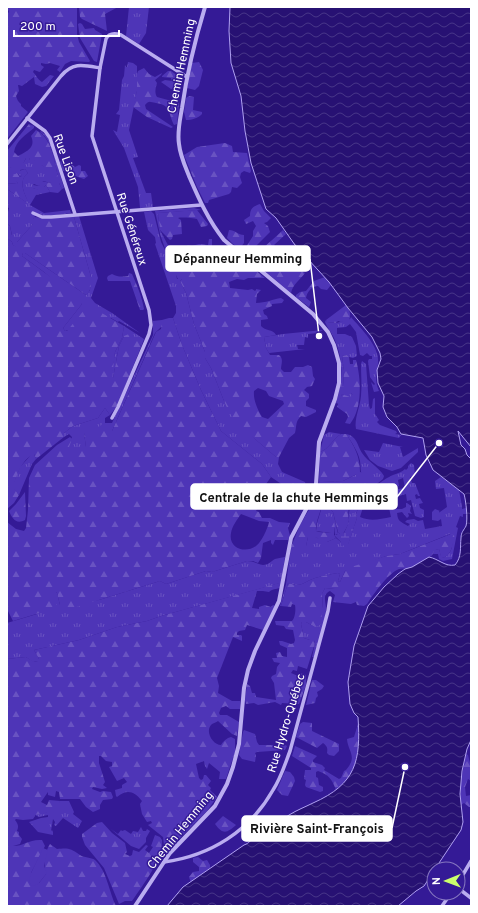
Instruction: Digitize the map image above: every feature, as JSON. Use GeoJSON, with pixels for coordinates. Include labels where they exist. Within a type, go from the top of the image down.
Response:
{"type":"FeatureCollection","features":[{"type":"Feature","properties":{"kind":"street","name":"Chemin Hemming"},"geometry":{"type":"LineString","coordinates":[[135,906],[169,855],[215,806],[232,773],[239,744],[244,688],[248,670],[255,651],[281,597],[288,552],[292,538],[314,494],[316,484],[317,455],[335,400],[340,378],[339,363],[336,351],[328,332],[323,325],[313,314],[228,243],[213,225],[201,205],[182,158],[179,144],[179,126],[187,77],[205,7]]}},
{"type":"Feature","properties":{"kind":"street","name":"Rue Généreux"},"geometry":{"type":"LineString","coordinates":[[112,418],[149,334],[151,325],[149,310],[115,211],[92,136],[100,68],[108,35],[112,33],[121,35],[187,77]]}},
{"type":"Feature","properties":{"kind":"street"},"geometry":{"type":"LineString","coordinates":[[7,144],[68,68],[78,65],[100,68]]}},
{"type":"Feature","properties":{"kind":"street","name":"Rue Lison"},"geometry":{"type":"LineString","coordinates":[[27,118],[45,131],[50,138],[75,214]]}},
{"type":"Feature","properties":{"kind":"street"},"geometry":{"type":"LineString","coordinates":[[33,213],[44,217],[201,205]]}},
{"type":"Feature","properties":{"kind":"street","name":"Rue Hydro-Québec"},"geometry":{"type":"LineString","coordinates":[[164,862],[196,856],[223,842],[253,818],[273,792],[290,751],[328,611],[330,598]]}},
{"type":"Feature","properties":{"kind":"street"},"geometry":{"type":"LineString","coordinates":[[169,855],[170,859],[174,861]]}},
{"type":"Feature","properties":{"kind":"street"},"geometry":{"type":"LineString","coordinates":[[438,906],[444,902]]}},
{"type":"Feature","properties":{"kind":"street"},"geometry":{"type":"LineString","coordinates":[[442,906],[444,902]]}},
{"type":"Feature","properties":{"kind":"green space"},"geometry":{"type":"Polygon","coordinates":[[[7,7],[77,7],[77,34],[79,42],[90,61],[71,61],[65,64],[60,72],[57,70],[60,66],[50,63],[41,63],[44,67],[40,72],[34,70],[33,72],[39,80],[42,82],[50,75],[54,76],[46,86],[42,87],[35,84],[34,77],[22,86],[18,85],[19,91],[16,96],[21,106],[28,112],[7,139],[7,14],[9,12],[7,7]]]}},
{"type":"Feature","properties":{"kind":"green space"},"geometry":{"type":"Polygon","coordinates":[[[79,7],[118,7],[105,14],[107,31],[82,19],[80,17],[79,7]]]}},
{"type":"Feature","properties":{"kind":"green space"},"geometry":{"type":"Polygon","coordinates":[[[129,7],[149,7],[146,33],[139,44],[126,36],[129,7]]]}},
{"type":"Feature","properties":{"kind":"green space"},"geometry":{"type":"Polygon","coordinates":[[[80,23],[85,29],[94,28],[102,34],[97,62],[94,61],[80,38],[78,24],[80,23]]]}},
{"type":"Feature","properties":{"kind":"green space"},"geometry":{"type":"Polygon","coordinates":[[[128,62],[137,66],[137,91],[129,130],[138,157],[133,158],[146,193],[151,193],[153,207],[140,208],[138,187],[124,148],[113,130],[117,132],[120,115],[116,114],[119,110],[125,65],[127,67],[128,62]]]}},
{"type":"Feature","properties":{"kind":"green space"},"geometry":{"type":"Polygon","coordinates":[[[199,62],[203,70],[199,86],[195,90],[187,88],[192,63],[199,62]]]}},
{"type":"Feature","properties":{"kind":"green space"},"geometry":{"type":"Polygon","coordinates":[[[144,68],[149,74],[155,77],[162,73],[155,80],[157,83],[155,91],[157,97],[179,103],[177,124],[174,125],[167,108],[161,104],[150,102],[145,105],[146,109],[173,127],[171,128],[147,117],[133,107],[137,91],[137,74],[138,71],[144,68]]]}},
{"type":"Feature","properties":{"kind":"green space"},"geometry":{"type":"Polygon","coordinates":[[[168,71],[171,71],[182,79],[179,92],[177,92],[174,88],[171,89],[161,82],[165,80],[172,81],[171,78],[162,77],[168,71]]]}},
{"type":"Feature","properties":{"kind":"green space"},"geometry":{"type":"Polygon","coordinates":[[[189,96],[194,97],[193,110],[202,112],[202,114],[199,117],[186,120],[184,112],[186,98],[189,96]]]}},
{"type":"Feature","properties":{"kind":"green space"},"geometry":{"type":"Polygon","coordinates":[[[29,124],[34,126],[34,128],[19,141],[14,152],[18,156],[32,146],[31,136],[36,130],[46,138],[52,150],[58,176],[55,178],[51,178],[46,173],[43,166],[36,164],[35,161],[30,160],[29,158],[26,158],[23,164],[17,169],[11,167],[7,173],[7,151],[29,124]]]}},
{"type":"Feature","properties":{"kind":"green space"},"geometry":{"type":"Polygon","coordinates":[[[41,131],[50,141],[64,188],[62,189],[59,183],[43,181],[39,186],[34,184],[33,188],[43,191],[46,185],[50,192],[36,195],[30,205],[44,213],[70,210],[71,213],[49,216],[36,214],[33,219],[33,224],[17,242],[17,248],[7,238],[8,235],[12,235],[10,226],[7,223],[9,208],[7,207],[7,189],[29,204],[22,184],[28,173],[25,169],[20,170],[22,176],[21,177],[17,173],[15,180],[18,183],[17,184],[7,183],[7,173],[9,168],[21,165],[26,158],[29,158],[58,176],[50,146],[48,141],[40,132],[41,131]]]}},
{"type":"Feature","properties":{"kind":"green space"},"geometry":{"type":"Polygon","coordinates":[[[225,143],[232,146],[233,152],[247,153],[251,171],[250,173],[244,171],[241,173],[240,177],[242,183],[237,188],[232,187],[229,194],[209,200],[208,203],[205,203],[184,155],[197,147],[225,143]]]}},
{"type":"Feature","properties":{"kind":"green space"},"geometry":{"type":"Polygon","coordinates":[[[62,160],[66,164],[71,164],[75,167],[79,165],[81,166],[81,171],[85,171],[88,176],[84,179],[75,176],[70,172],[63,171],[60,162],[62,160]]]}},
{"type":"Feature","properties":{"kind":"green space"},"geometry":{"type":"Polygon","coordinates":[[[25,169],[28,173],[22,184],[30,205],[7,189],[7,183],[18,183],[11,178],[12,176],[17,173],[20,177],[22,176],[19,171],[25,169]]]}},
{"type":"Feature","properties":{"kind":"green space"},"geometry":{"type":"Polygon","coordinates":[[[41,181],[51,183],[58,181],[62,189],[58,193],[50,192],[46,185],[43,192],[33,188],[33,185],[39,186],[41,181]]]}},
{"type":"Feature","properties":{"kind":"green space"},"geometry":{"type":"Polygon","coordinates":[[[260,204],[271,218],[264,223],[268,226],[270,232],[250,252],[246,247],[253,236],[253,231],[256,226],[253,221],[246,224],[244,220],[250,216],[253,208],[260,204]]]}},
{"type":"Feature","properties":{"kind":"green space"},"geometry":{"type":"Polygon","coordinates":[[[194,208],[201,210],[158,213],[160,230],[170,249],[177,279],[182,279],[180,281],[186,293],[194,324],[205,352],[205,358],[211,368],[226,406],[255,439],[276,457],[279,457],[278,464],[282,472],[305,482],[306,486],[312,492],[308,502],[271,477],[262,464],[221,431],[201,390],[182,345],[173,318],[176,313],[176,306],[155,244],[155,237],[148,230],[144,212],[151,211],[154,214],[161,242],[167,254],[160,234],[155,211],[194,208]]]}},
{"type":"Feature","properties":{"kind":"green space"},"geometry":{"type":"Polygon","coordinates":[[[197,210],[208,224],[207,226],[201,227],[197,219],[178,218],[181,220],[182,234],[173,235],[172,239],[170,240],[160,230],[158,213],[197,210]]]}},
{"type":"Feature","properties":{"kind":"green space"},"geometry":{"type":"Polygon","coordinates":[[[79,216],[98,278],[91,298],[95,303],[140,333],[111,318],[65,331],[63,328],[82,304],[44,272],[22,256],[23,253],[25,253],[86,295],[90,290],[91,277],[74,217],[79,216]]]}},
{"type":"Feature","properties":{"kind":"green space"},"geometry":{"type":"Polygon","coordinates":[[[34,217],[74,217],[91,277],[90,289],[86,295],[25,253],[23,253],[22,256],[78,297],[82,304],[63,328],[65,331],[67,331],[85,309],[89,308],[100,312],[124,326],[122,338],[115,352],[112,378],[119,346],[124,336],[129,334],[141,341],[141,347],[117,406],[110,415],[105,408],[98,418],[73,426],[64,433],[64,437],[36,459],[34,454],[26,460],[20,468],[13,487],[19,495],[14,503],[7,509],[7,238],[17,247],[17,242],[33,224],[34,217]]]}},
{"type":"Feature","properties":{"kind":"green space"},"geometry":{"type":"Polygon","coordinates":[[[7,223],[10,226],[12,236],[8,235],[7,238],[7,223]]]}},
{"type":"Feature","properties":{"kind":"green space"},"geometry":{"type":"Polygon","coordinates":[[[229,230],[244,235],[244,243],[240,248],[237,248],[227,238],[229,230]]]}},
{"type":"Feature","properties":{"kind":"green space"},"geometry":{"type":"Polygon","coordinates":[[[283,230],[286,234],[274,245],[279,251],[289,252],[289,257],[286,262],[290,268],[296,268],[299,251],[311,266],[307,269],[304,266],[302,271],[305,273],[295,285],[291,293],[252,260],[283,230]]]}},
{"type":"Feature","properties":{"kind":"green space"},"geometry":{"type":"Polygon","coordinates":[[[209,239],[212,239],[212,246],[204,251],[209,252],[210,257],[206,259],[198,251],[195,253],[188,251],[188,257],[185,260],[192,264],[215,269],[225,267],[231,268],[235,263],[239,264],[240,259],[265,278],[248,278],[244,280],[237,279],[229,282],[230,288],[252,289],[255,291],[256,289],[261,290],[257,294],[256,303],[281,298],[284,300],[282,303],[272,304],[272,306],[263,310],[268,319],[261,320],[261,326],[275,333],[276,335],[264,337],[266,348],[270,355],[279,355],[281,357],[281,369],[284,372],[291,372],[295,367],[303,367],[308,365],[312,367],[313,376],[315,379],[312,386],[307,387],[304,390],[309,394],[309,398],[306,401],[306,406],[316,410],[316,412],[306,417],[301,416],[299,418],[295,433],[289,438],[279,457],[276,457],[236,423],[226,406],[211,368],[205,358],[205,352],[194,324],[186,293],[180,281],[182,279],[178,279],[176,274],[170,249],[183,249],[188,245],[208,245],[209,239]],[[258,388],[254,391],[254,398],[262,417],[268,419],[284,404],[283,401],[269,396],[266,391],[258,388]]]}},
{"type":"Feature","properties":{"kind":"green space"},"geometry":{"type":"Polygon","coordinates":[[[129,273],[132,274],[139,291],[143,310],[140,310],[130,281],[108,281],[107,278],[112,274],[123,277],[128,276],[129,273]]]}},
{"type":"Feature","properties":{"kind":"green space"},"geometry":{"type":"Polygon","coordinates":[[[325,277],[331,285],[327,290],[321,289],[318,286],[310,290],[306,298],[311,302],[309,307],[296,297],[296,295],[300,292],[306,291],[314,281],[325,277]]]}},
{"type":"Feature","properties":{"kind":"green space"},"geometry":{"type":"Polygon","coordinates":[[[346,305],[350,313],[348,322],[327,322],[326,320],[346,305]]]}},
{"type":"Feature","properties":{"kind":"green space"},"geometry":{"type":"Polygon","coordinates":[[[351,317],[369,338],[376,350],[378,363],[376,380],[379,391],[374,392],[371,382],[374,385],[375,384],[370,377],[368,361],[369,359],[372,359],[372,356],[367,353],[363,356],[360,355],[356,332],[350,324],[346,327],[337,328],[337,334],[345,334],[352,337],[356,346],[357,356],[353,358],[347,355],[342,356],[344,371],[343,386],[351,388],[351,393],[353,395],[350,398],[342,394],[339,404],[336,403],[341,379],[340,354],[334,338],[325,322],[326,320],[327,322],[336,323],[350,319],[351,317]]]}},
{"type":"Feature","properties":{"kind":"green space"},"geometry":{"type":"Polygon","coordinates":[[[173,318],[182,345],[201,390],[221,431],[262,464],[271,477],[266,484],[265,489],[277,497],[276,498],[260,492],[247,483],[246,484],[259,496],[259,506],[256,511],[259,512],[262,518],[270,518],[279,522],[290,523],[288,528],[290,536],[288,540],[275,540],[273,545],[271,540],[263,543],[261,558],[258,563],[247,561],[212,572],[206,571],[166,584],[160,581],[70,609],[63,609],[60,605],[56,592],[56,608],[13,621],[7,609],[7,522],[16,529],[24,531],[26,528],[29,478],[35,465],[57,445],[70,437],[72,439],[69,447],[86,447],[85,430],[92,428],[98,433],[98,427],[105,423],[112,431],[156,332],[161,329],[162,320],[173,318]],[[241,514],[231,533],[232,542],[235,546],[242,549],[247,549],[256,546],[260,542],[269,522],[259,521],[241,514]]]}},
{"type":"Feature","properties":{"kind":"green space"},"geometry":{"type":"Polygon","coordinates":[[[162,320],[162,326],[155,333],[112,431],[98,430],[97,434],[84,433],[86,447],[68,447],[72,437],[69,434],[64,437],[64,433],[73,426],[98,418],[105,408],[110,415],[105,418],[105,423],[112,423],[153,335],[153,321],[162,320]]]}},
{"type":"Feature","properties":{"kind":"green space"},"geometry":{"type":"Polygon","coordinates":[[[124,326],[144,339],[141,347],[140,344],[124,336],[119,346],[113,378],[111,378],[115,352],[122,338],[124,326]]]}},
{"type":"Feature","properties":{"kind":"green space"},"geometry":{"type":"Polygon","coordinates":[[[323,330],[318,333],[308,334],[308,338],[305,337],[304,345],[297,345],[298,349],[305,349],[269,353],[266,348],[264,337],[323,330]]]}},
{"type":"Feature","properties":{"kind":"green space"},"geometry":{"type":"Polygon","coordinates":[[[347,355],[349,357],[350,364],[353,364],[353,360],[356,360],[360,384],[357,410],[350,424],[345,423],[348,417],[347,414],[337,407],[342,394],[350,397],[353,395],[351,393],[351,388],[345,388],[343,386],[344,371],[342,356],[347,355]]]}},
{"type":"Feature","properties":{"kind":"green space"},"geometry":{"type":"Polygon","coordinates":[[[362,361],[366,364],[370,409],[372,408],[373,399],[375,398],[375,414],[379,420],[377,422],[380,425],[396,431],[397,433],[395,434],[401,435],[399,438],[356,429],[361,396],[362,361]]]}},
{"type":"Feature","properties":{"kind":"green space"},"geometry":{"type":"Polygon","coordinates":[[[329,432],[341,434],[326,449],[320,452],[324,435],[329,432]]]}},
{"type":"Feature","properties":{"kind":"green space"},"geometry":{"type":"Polygon","coordinates":[[[341,434],[346,434],[354,448],[358,457],[360,472],[363,473],[363,477],[357,477],[357,474],[343,481],[323,482],[321,484],[319,481],[320,452],[326,449],[341,434]]]}},
{"type":"Feature","properties":{"kind":"green space"},"geometry":{"type":"Polygon","coordinates":[[[346,434],[355,439],[364,456],[384,476],[383,479],[368,491],[360,517],[364,519],[372,520],[391,517],[389,508],[387,507],[393,506],[394,509],[402,509],[406,507],[407,503],[411,506],[410,511],[412,514],[408,513],[409,516],[407,518],[402,512],[397,513],[401,522],[408,526],[410,524],[405,522],[407,520],[423,520],[425,529],[442,526],[441,519],[438,521],[432,520],[432,512],[435,509],[440,511],[440,513],[447,507],[444,488],[436,489],[435,481],[441,477],[459,490],[462,509],[466,508],[466,514],[463,514],[463,517],[460,516],[456,527],[458,528],[452,559],[443,561],[439,559],[438,554],[433,554],[434,550],[439,549],[443,558],[449,554],[452,548],[450,534],[400,554],[386,556],[345,571],[340,582],[338,581],[340,574],[338,573],[315,578],[300,585],[288,583],[280,606],[286,584],[291,547],[306,546],[308,537],[315,537],[327,542],[336,538],[341,542],[348,544],[357,518],[356,514],[358,509],[349,523],[350,506],[346,500],[342,503],[337,499],[326,499],[326,504],[333,512],[338,534],[335,535],[335,527],[331,533],[316,531],[321,510],[317,500],[314,501],[319,481],[343,481],[357,474],[357,477],[363,477],[358,454],[346,434]]]}},
{"type":"Feature","properties":{"kind":"green space"},"geometry":{"type":"Polygon","coordinates":[[[383,443],[403,447],[400,447],[403,457],[418,448],[418,452],[401,468],[392,471],[378,466],[370,460],[364,450],[379,452],[383,443]]]}},
{"type":"Feature","properties":{"kind":"green space"},"geometry":{"type":"Polygon","coordinates":[[[32,454],[34,454],[36,459],[32,464],[19,495],[12,487],[20,467],[32,454]]]}},
{"type":"Feature","properties":{"kind":"green space"},"geometry":{"type":"Polygon","coordinates":[[[411,463],[414,465],[415,476],[410,477],[412,483],[415,483],[420,496],[417,494],[415,495],[416,499],[420,498],[423,503],[419,504],[420,508],[424,510],[424,517],[421,518],[415,516],[411,500],[407,501],[406,494],[391,498],[388,497],[386,491],[405,488],[403,478],[398,480],[399,486],[370,493],[384,480],[405,469],[406,470],[411,463]]]}},
{"type":"Feature","properties":{"kind":"green space"},"geometry":{"type":"Polygon","coordinates":[[[25,492],[26,516],[25,520],[19,522],[13,518],[9,511],[25,492]]]}},
{"type":"Feature","properties":{"kind":"green space"},"geometry":{"type":"Polygon","coordinates":[[[319,498],[322,505],[316,531],[331,533],[327,523],[327,517],[330,516],[334,522],[334,535],[336,538],[327,542],[319,542],[318,538],[308,537],[306,546],[301,550],[293,550],[291,547],[300,525],[314,501],[319,498]]]}},
{"type":"Feature","properties":{"kind":"green space"},"geometry":{"type":"Polygon","coordinates":[[[326,499],[337,499],[342,503],[347,500],[349,503],[349,523],[343,534],[338,532],[333,512],[326,504],[326,499]]]}},
{"type":"Feature","properties":{"kind":"green space"},"geometry":{"type":"Polygon","coordinates":[[[358,508],[356,514],[357,518],[348,545],[341,546],[341,542],[334,535],[337,535],[338,532],[340,534],[344,533],[358,508]]]}},
{"type":"Feature","properties":{"kind":"green space"},"geometry":{"type":"Polygon","coordinates":[[[451,534],[454,535],[455,541],[453,542],[447,555],[443,558],[441,557],[439,549],[437,549],[431,556],[419,564],[410,568],[395,571],[386,579],[364,606],[357,605],[356,602],[351,604],[333,602],[335,589],[325,588],[322,594],[323,609],[320,625],[315,627],[306,622],[302,622],[301,624],[304,638],[314,640],[315,643],[307,669],[298,666],[297,671],[293,670],[291,673],[298,676],[299,673],[306,675],[306,685],[299,704],[282,703],[281,705],[275,702],[258,705],[254,703],[246,704],[247,684],[250,686],[252,693],[255,693],[256,697],[276,700],[274,683],[271,678],[276,674],[277,667],[280,663],[274,662],[272,658],[277,658],[276,653],[280,652],[282,656],[287,657],[287,648],[280,645],[279,641],[291,644],[294,643],[295,640],[293,630],[286,629],[284,626],[276,625],[275,621],[292,621],[294,618],[295,605],[292,604],[291,607],[281,606],[288,583],[300,585],[315,578],[338,573],[340,574],[338,581],[340,582],[345,571],[351,567],[386,556],[400,554],[451,534]]]}},
{"type":"Feature","properties":{"kind":"green space"},"geometry":{"type":"Polygon","coordinates":[[[285,557],[280,588],[280,583],[147,621],[117,627],[79,640],[34,650],[39,661],[33,662],[26,657],[7,659],[7,623],[37,614],[56,592],[60,605],[99,600],[160,581],[166,584],[206,571],[212,572],[247,561],[265,565],[275,559],[285,557]]]}},
{"type":"Feature","properties":{"kind":"green space"},"geometry":{"type":"Polygon","coordinates":[[[280,583],[280,588],[269,592],[257,591],[252,608],[259,609],[259,607],[265,605],[271,607],[273,605],[275,606],[263,630],[247,625],[245,630],[237,633],[237,635],[242,636],[242,641],[233,637],[217,678],[219,686],[218,693],[232,701],[240,701],[240,709],[230,709],[226,706],[221,708],[219,713],[220,715],[227,715],[239,722],[237,736],[232,734],[218,721],[212,724],[209,730],[210,737],[215,743],[221,745],[230,737],[235,739],[235,752],[226,779],[219,779],[220,772],[209,763],[207,769],[204,761],[196,764],[199,778],[201,780],[203,779],[204,775],[206,775],[211,781],[208,785],[211,788],[210,790],[217,797],[207,811],[161,857],[164,845],[163,837],[148,825],[152,823],[151,821],[147,822],[142,814],[140,804],[142,801],[130,792],[121,794],[117,797],[116,796],[115,790],[122,788],[122,785],[127,782],[124,778],[117,781],[109,767],[112,766],[112,762],[106,761],[101,756],[99,756],[99,763],[105,782],[103,785],[107,788],[102,789],[93,787],[92,789],[100,792],[111,792],[113,797],[112,799],[103,800],[100,805],[100,809],[93,812],[86,807],[80,799],[60,799],[59,792],[56,791],[55,797],[48,795],[48,792],[41,802],[47,805],[49,800],[60,801],[57,813],[55,814],[48,812],[35,815],[33,819],[15,820],[18,825],[17,831],[22,839],[20,844],[13,846],[42,840],[45,846],[31,873],[39,883],[46,874],[45,859],[50,844],[57,849],[69,849],[82,856],[95,860],[105,876],[116,906],[7,906],[7,659],[26,657],[34,662],[38,661],[39,659],[34,650],[79,640],[117,627],[147,621],[280,583]]]}},
{"type":"Feature","properties":{"kind":"green space"},"geometry":{"type":"Polygon","coordinates":[[[325,588],[335,589],[335,595],[330,591],[325,597],[326,611],[324,622],[314,657],[312,657],[315,643],[314,640],[304,638],[301,624],[302,622],[306,622],[315,627],[323,607],[322,594],[325,588]]]}},
{"type":"Feature","properties":{"kind":"green space"},"geometry":{"type":"Polygon","coordinates":[[[312,680],[316,680],[324,686],[317,692],[318,696],[315,703],[306,705],[312,680]]]}},
{"type":"Feature","properties":{"kind":"green space"},"geometry":{"type":"Polygon","coordinates":[[[303,722],[312,723],[312,731],[339,744],[339,751],[334,756],[329,755],[327,753],[327,747],[323,743],[317,748],[296,737],[300,724],[303,722]]]}},
{"type":"Feature","properties":{"kind":"green space"},"geometry":{"type":"Polygon","coordinates":[[[358,724],[358,751],[349,777],[336,790],[330,778],[318,771],[316,772],[316,777],[318,778],[319,785],[323,787],[323,791],[320,792],[306,787],[306,780],[304,779],[305,770],[311,770],[311,768],[292,756],[295,746],[317,756],[313,762],[322,765],[325,768],[324,770],[339,779],[350,765],[352,757],[347,739],[354,737],[358,724]]]}},
{"type":"Feature","properties":{"kind":"green space"},"geometry":{"type":"Polygon","coordinates":[[[244,730],[255,734],[259,745],[287,746],[285,750],[255,753],[255,762],[242,759],[239,755],[244,730]]]}},
{"type":"Feature","properties":{"kind":"green space"},"geometry":{"type":"Polygon","coordinates":[[[466,754],[468,755],[471,767],[471,781],[468,779],[465,787],[466,796],[471,795],[471,807],[464,803],[461,805],[461,785],[466,754]]]}},
{"type":"Feature","properties":{"kind":"green space"},"geometry":{"type":"Polygon","coordinates":[[[285,771],[290,772],[295,781],[288,796],[282,795],[277,790],[285,771]]]}},
{"type":"Feature","properties":{"kind":"green space"},"geometry":{"type":"Polygon","coordinates":[[[60,801],[69,801],[74,812],[73,814],[82,821],[78,828],[63,818],[56,826],[54,825],[55,822],[53,819],[51,831],[52,830],[53,835],[38,832],[29,822],[48,817],[48,815],[39,817],[35,815],[49,811],[56,807],[60,801]]]}},
{"type":"Feature","properties":{"kind":"green space"},"geometry":{"type":"Polygon","coordinates":[[[223,816],[236,825],[225,832],[220,830],[215,824],[223,816]]]}},
{"type":"Feature","properties":{"kind":"green space"},"geometry":{"type":"Polygon","coordinates":[[[102,822],[112,833],[125,843],[127,852],[125,854],[130,856],[132,855],[133,850],[139,852],[146,845],[148,846],[145,850],[149,853],[153,847],[151,846],[155,835],[160,837],[162,840],[156,863],[147,880],[132,901],[125,901],[119,904],[104,868],[85,845],[82,834],[97,823],[102,822]]]}},
{"type":"Feature","properties":{"kind":"green space"},"geometry":{"type":"Polygon","coordinates":[[[141,827],[143,831],[146,831],[147,829],[150,831],[146,838],[146,842],[139,849],[131,846],[111,829],[118,834],[121,830],[125,830],[131,834],[133,831],[138,832],[141,827]]]}},
{"type":"Feature","properties":{"kind":"green space"},"geometry":{"type":"Polygon","coordinates":[[[43,848],[48,850],[44,866],[47,873],[39,883],[34,886],[31,885],[29,881],[31,873],[43,848]]]}},
{"type":"Feature","properties":{"kind":"green space"},"geometry":{"type":"Polygon","coordinates":[[[198,857],[203,861],[207,860],[210,868],[191,883],[189,877],[193,872],[199,871],[199,867],[193,862],[193,858],[198,857]]]}},
{"type":"Feature","properties":{"kind":"water"},"geometry":{"type":"Polygon","coordinates":[[[230,7],[471,7],[471,447],[458,431],[461,445],[471,459],[471,740],[467,749],[462,771],[460,794],[463,822],[461,830],[440,861],[426,861],[426,883],[424,886],[398,906],[167,906],[183,887],[253,839],[268,831],[289,815],[327,796],[339,788],[347,779],[353,769],[356,759],[359,733],[358,717],[354,713],[350,704],[348,682],[354,646],[368,606],[384,587],[398,574],[429,557],[448,565],[455,565],[460,555],[462,534],[467,523],[464,494],[433,470],[426,455],[423,438],[401,434],[397,427],[387,417],[383,407],[384,396],[378,383],[377,370],[381,359],[380,353],[372,337],[329,282],[295,245],[276,218],[266,209],[251,163],[245,131],[241,96],[231,63],[229,31],[230,7]]]}},
{"type":"Feature","properties":{"kind":"place","name":"Dépanneur Hemming"},"geometry":{"type":"Point","coordinates":[319,336]}},
{"type":"Feature","properties":{"kind":"place","name":"Centrale de la chute Hemmings"},"geometry":{"type":"Point","coordinates":[439,443]}},
{"type":"Feature","properties":{"kind":"place","name":"Rivière Saint-François"},"geometry":{"type":"Point","coordinates":[405,767]}}]}
